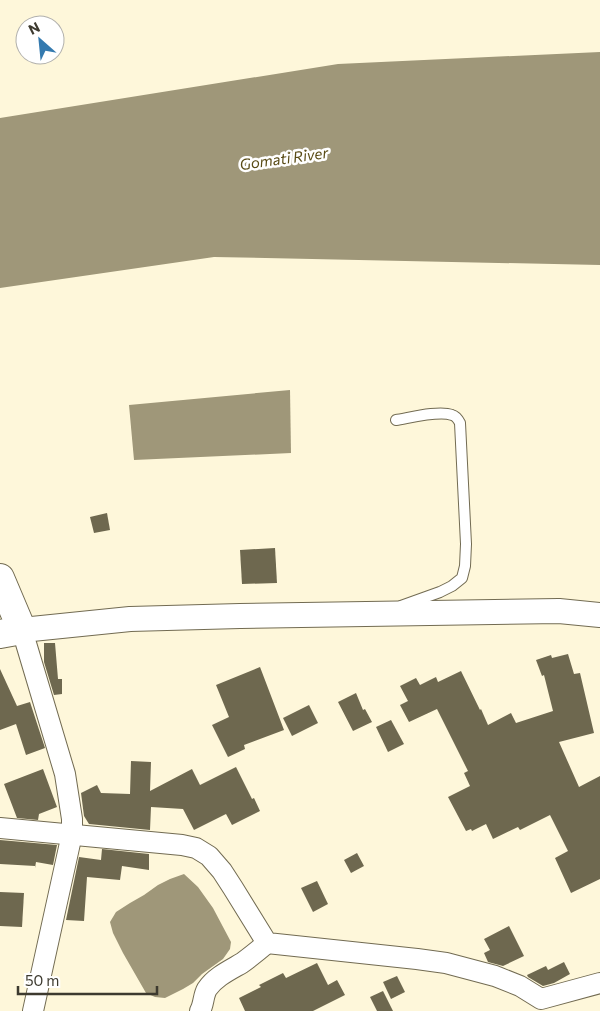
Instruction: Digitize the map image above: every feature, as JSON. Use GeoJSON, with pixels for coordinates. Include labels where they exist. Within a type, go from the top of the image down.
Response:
{"type":"FeatureCollection","features":[{"type":"Feature","properties":{"kind":"highway"},"geometry":{"type":"LineString","coordinates":[[0,578],[11,632]]}},
{"type":"Feature","properties":{"kind":"street"},"geometry":{"type":"LineString","coordinates":[[33,1011],[72,834],[72,819],[65,774],[11,632],[130,619],[559,611],[600,615]]}},
{"type":"Feature","properties":{"kind":"street"},"geometry":{"type":"LineString","coordinates":[[0,828],[182,845],[196,848],[209,856],[222,872],[267,943]]}},
{"type":"Feature","properties":{"kind":"street"},"geometry":{"type":"LineString","coordinates":[[200,1011],[208,987],[217,978],[243,962],[267,943],[446,963],[495,976],[520,986],[544,1005],[600,983]]}},
{"type":"Feature","properties":{"kind":"lane"},"geometry":{"type":"LineString","coordinates":[[385,614],[452,586],[462,578],[466,566],[460,423],[451,414],[396,420]]}},
{"type":"Feature","properties":{"kind":"water","name":"Gomati River"},"geometry":{"type":"Polygon","coordinates":[[[600,52],[600,265],[214,257],[0,288],[0,118],[338,64],[600,52]]]}},
{"type":"Feature","properties":{"kind":"water"},"geometry":{"type":"Polygon","coordinates":[[[290,390],[291,453],[134,460],[129,405],[290,390]]]}},
{"type":"Feature","properties":{"kind":"water"},"geometry":{"type":"Polygon","coordinates":[[[184,874],[198,887],[213,908],[231,942],[230,949],[223,959],[193,983],[165,998],[155,997],[146,993],[123,953],[110,922],[116,912],[158,885],[184,874]]]}},
{"type":"Feature","properties":{"kind":"building"},"geometry":{"type":"Polygon","coordinates":[[[107,513],[110,530],[94,533],[90,517],[107,513]]]}},
{"type":"Feature","properties":{"kind":"building"},"geometry":{"type":"Polygon","coordinates":[[[275,548],[277,583],[242,584],[240,550],[275,548]]]}},
{"type":"Feature","properties":{"kind":"building"},"geometry":{"type":"Polygon","coordinates":[[[44,643],[55,643],[58,679],[62,679],[62,694],[54,695],[44,662],[44,643]]]}},
{"type":"Feature","properties":{"kind":"building"},"geometry":{"type":"Polygon","coordinates":[[[568,654],[574,674],[580,673],[594,733],[559,742],[579,787],[600,776],[600,879],[571,893],[555,858],[568,851],[550,815],[520,830],[518,827],[493,839],[486,824],[472,831],[471,829],[466,831],[448,797],[470,786],[464,773],[468,771],[437,709],[409,722],[400,705],[408,701],[400,686],[416,678],[420,685],[436,677],[438,682],[461,671],[488,725],[511,713],[516,723],[553,711],[544,675],[542,676],[536,660],[551,655],[552,658],[568,654]]]}},
{"type":"Feature","properties":{"kind":"building"},"geometry":{"type":"Polygon","coordinates":[[[260,667],[284,730],[244,745],[245,749],[228,757],[212,725],[229,717],[216,685],[260,667]]]}},
{"type":"Feature","properties":{"kind":"building"},"geometry":{"type":"Polygon","coordinates":[[[0,669],[17,706],[30,702],[45,748],[26,755],[16,724],[0,730],[0,669]]]}},
{"type":"Feature","properties":{"kind":"building"},"geometry":{"type":"Polygon","coordinates":[[[356,693],[363,710],[365,709],[372,722],[353,731],[338,702],[356,693]]]}},
{"type":"Feature","properties":{"kind":"building"},"geometry":{"type":"Polygon","coordinates":[[[309,705],[318,723],[292,736],[283,718],[309,705]]]}},
{"type":"Feature","properties":{"kind":"building"},"geometry":{"type":"Polygon","coordinates":[[[391,720],[404,744],[388,752],[376,727],[391,720]]]}},
{"type":"Feature","properties":{"kind":"building"},"geometry":{"type":"Polygon","coordinates":[[[131,761],[151,762],[150,791],[192,769],[200,785],[236,767],[260,811],[232,825],[226,814],[194,830],[183,809],[151,807],[150,830],[89,824],[84,816],[81,793],[97,785],[101,793],[130,794],[131,761]]]}},
{"type":"Feature","properties":{"kind":"building"},"geometry":{"type":"Polygon","coordinates":[[[43,769],[57,807],[39,814],[38,820],[17,818],[4,784],[43,769]]]}},
{"type":"Feature","properties":{"kind":"building"},"geometry":{"type":"Polygon","coordinates":[[[0,840],[57,845],[53,865],[36,862],[35,868],[35,866],[0,864],[0,840]]]}},
{"type":"Feature","properties":{"kind":"building"},"geometry":{"type":"Polygon","coordinates":[[[102,849],[149,854],[149,870],[122,866],[120,880],[87,877],[84,921],[66,920],[79,857],[101,860],[102,849]]]}},
{"type":"Feature","properties":{"kind":"building"},"geometry":{"type":"Polygon","coordinates":[[[357,853],[364,866],[351,873],[344,860],[357,853]]]}},
{"type":"Feature","properties":{"kind":"building"},"geometry":{"type":"Polygon","coordinates":[[[317,881],[328,904],[313,912],[301,888],[317,881]]]}},
{"type":"Feature","properties":{"kind":"building"},"geometry":{"type":"Polygon","coordinates":[[[0,892],[24,893],[22,927],[0,926],[0,892]]]}},
{"type":"Feature","properties":{"kind":"building"},"geometry":{"type":"Polygon","coordinates":[[[509,926],[524,956],[503,966],[488,962],[484,953],[490,950],[484,939],[509,926]]]}},
{"type":"Feature","properties":{"kind":"building"},"geometry":{"type":"Polygon","coordinates":[[[564,962],[570,974],[554,983],[543,986],[527,975],[546,966],[548,970],[564,962]]]}},
{"type":"Feature","properties":{"kind":"building"},"geometry":{"type":"Polygon","coordinates":[[[317,963],[328,985],[337,980],[345,995],[313,1011],[245,1011],[239,998],[283,973],[286,978],[317,963]]]}},
{"type":"Feature","properties":{"kind":"building"},"geometry":{"type":"Polygon","coordinates":[[[397,976],[405,992],[391,999],[383,982],[397,976]]]}},
{"type":"Feature","properties":{"kind":"building"},"geometry":{"type":"Polygon","coordinates":[[[383,991],[393,1011],[377,1011],[370,997],[383,991]]]}}]}
